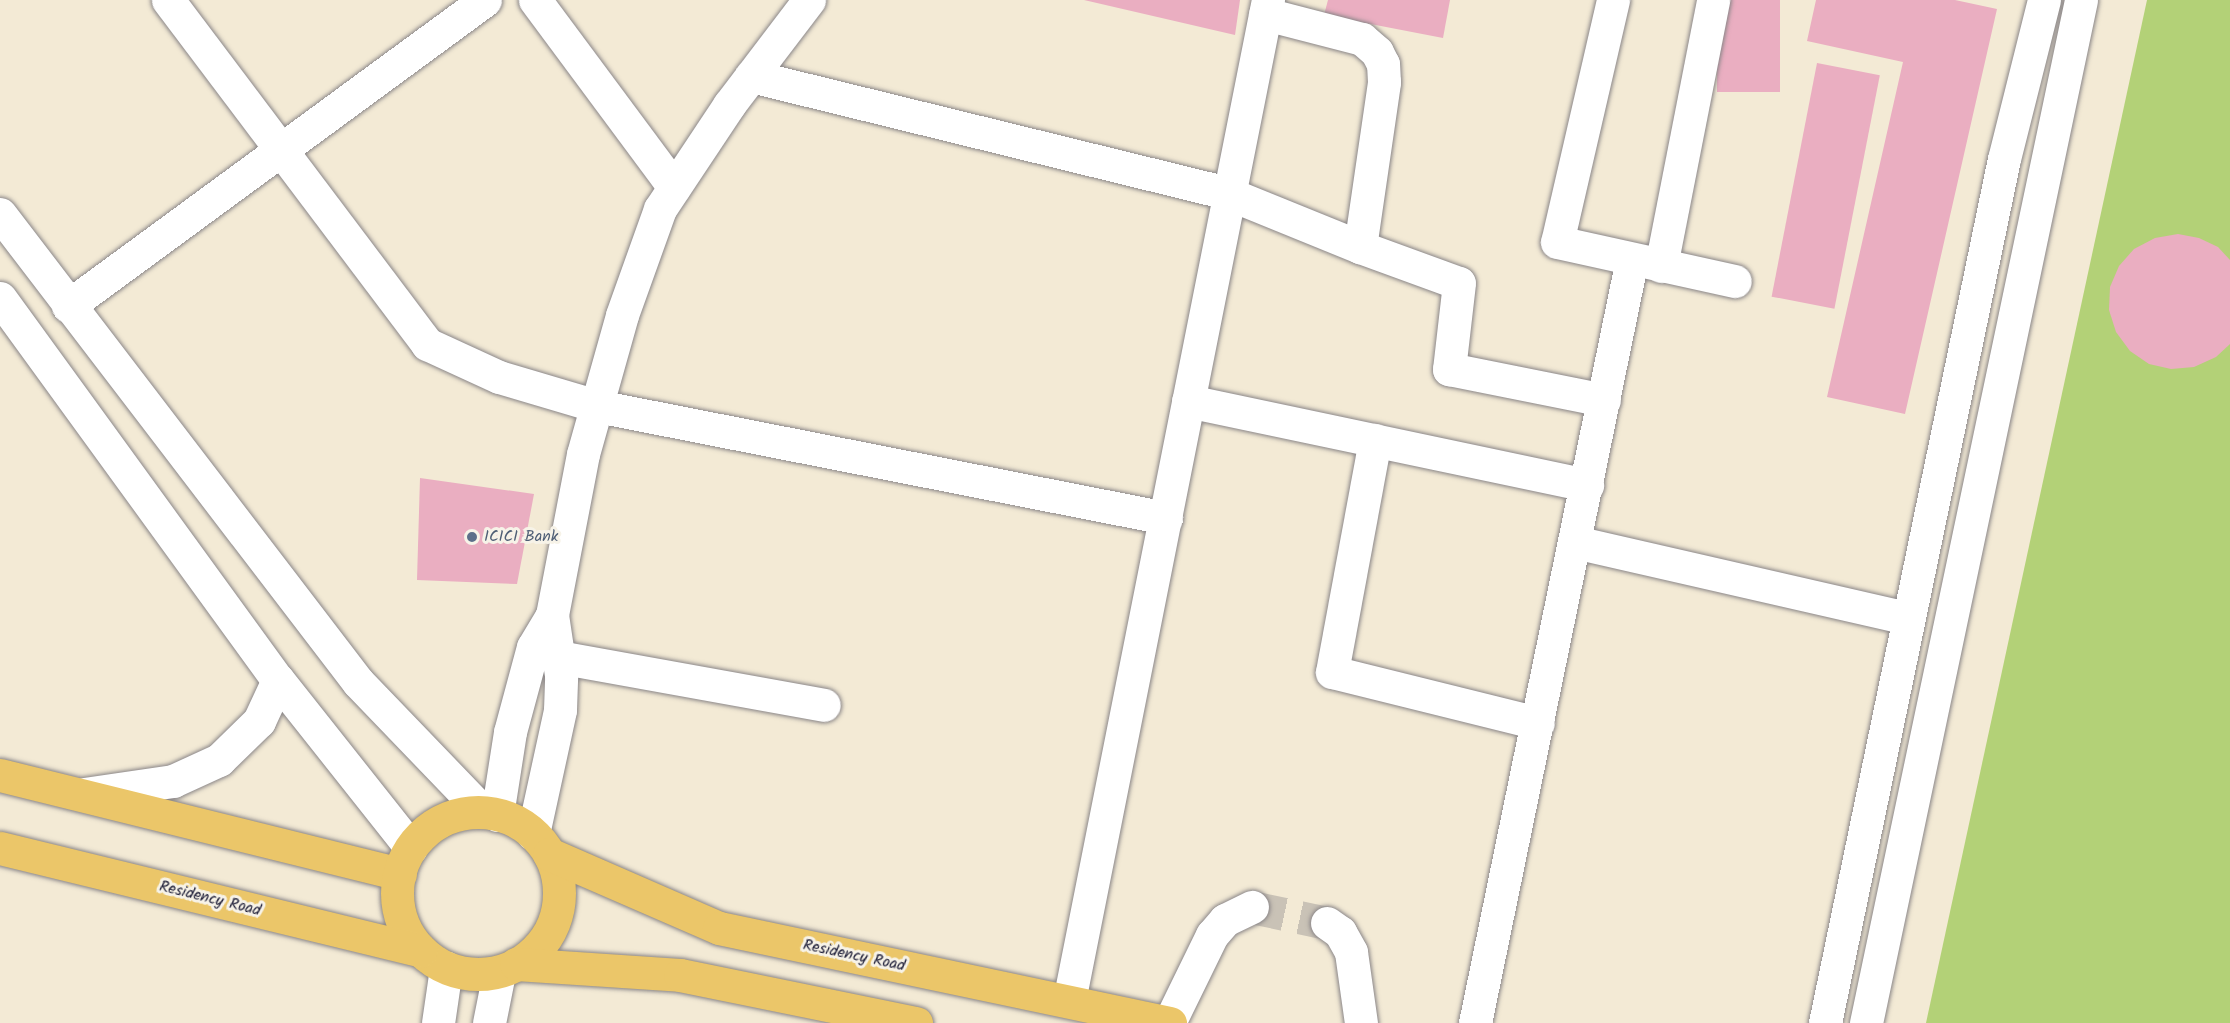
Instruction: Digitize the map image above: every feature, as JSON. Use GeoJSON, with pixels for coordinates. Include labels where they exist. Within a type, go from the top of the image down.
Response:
{"type":"FeatureCollection","features":[{"type":"Feature","properties":{"kind":"main road"},"geometry":{"type":"LineString","coordinates":[[0,775],[405,861]]}},
{"type":"Feature","properties":{"kind":"main road"},"geometry":{"type":"LineString","coordinates":[[508,969],[537,949],[551,928],[556,912],[558,878],[541,844],[510,818],[490,814],[455,816],[430,828],[405,861],[397,901],[402,919],[434,959],[508,969],[680,975],[916,1023]]}},
{"type":"Feature","properties":{"kind":"main road","name":"Residency Road"},"geometry":{"type":"LineString","coordinates":[[541,844],[719,928],[1169,1023]]}},
{"type":"Feature","properties":{"kind":"main road","name":"Residency Road"},"geometry":{"type":"LineString","coordinates":[[0,848],[434,959]]}},
{"type":"Feature","properties":{"kind":"street"},"geometry":{"type":"LineString","coordinates":[[168,0],[282,149],[378,284],[427,344],[499,377],[597,406],[1166,518]]}},
{"type":"Feature","properties":{"kind":"street"},"geometry":{"type":"LineString","coordinates":[[69,306],[485,0]]}},
{"type":"Feature","properties":{"kind":"street"},"geometry":{"type":"LineString","coordinates":[[535,0],[674,187]]}},
{"type":"Feature","properties":{"kind":"street"},"geometry":{"type":"LineString","coordinates":[[541,844],[560,710],[558,657],[552,615],[583,454],[622,315],[660,209],[751,76],[809,0]]}},
{"type":"Feature","properties":{"kind":"street"},"geometry":{"type":"LineString","coordinates":[[1613,0],[1557,242],[1735,281]]}},
{"type":"Feature","properties":{"kind":"street"},"geometry":{"type":"LineString","coordinates":[[1475,1023],[1604,400],[1646,263],[1713,0]]}},
{"type":"Feature","properties":{"kind":"street"},"geometry":{"type":"LineString","coordinates":[[1825,1023],[2004,159],[2044,0]]}},
{"type":"Feature","properties":{"kind":"street"},"geometry":{"type":"LineString","coordinates":[[1866,1023],[2081,0]]}},
{"type":"Feature","properties":{"kind":"street"},"geometry":{"type":"LineString","coordinates":[[1069,1002],[1166,518],[1227,193],[1266,7],[1362,39],[1377,52],[1383,64],[1384,82],[1360,248]]}},
{"type":"Feature","properties":{"kind":"street"},"geometry":{"type":"LineString","coordinates":[[751,76],[1227,193],[1360,248],[1459,283],[1449,369],[1604,400]]}},
{"type":"Feature","properties":{"kind":"street"},"geometry":{"type":"LineString","coordinates":[[0,214],[358,682],[490,814]]}},
{"type":"Feature","properties":{"kind":"street"},"geometry":{"type":"LineString","coordinates":[[0,298],[278,680],[405,861]]}},
{"type":"Feature","properties":{"kind":"street"},"geometry":{"type":"LineString","coordinates":[[1188,401],[1587,485]]}},
{"type":"Feature","properties":{"kind":"street"},"geometry":{"type":"LineString","coordinates":[[1375,440],[1332,672],[1538,723]]}},
{"type":"Feature","properties":{"kind":"street"},"geometry":{"type":"LineString","coordinates":[[1575,542],[1908,618]]}},
{"type":"Feature","properties":{"kind":"street"},"geometry":{"type":"LineString","coordinates":[[490,814],[533,647],[552,615]]}},
{"type":"Feature","properties":{"kind":"street"},"geometry":{"type":"LineString","coordinates":[[558,657],[824,705]]}},
{"type":"Feature","properties":{"kind":"street"},"geometry":{"type":"LineString","coordinates":[[84,794],[173,781],[219,760],[259,721],[278,680]]}},
{"type":"Feature","properties":{"kind":"street"},"geometry":{"type":"LineString","coordinates":[[1169,1023],[1212,935],[1225,920],[1252,907]]}},
{"type":"Feature","properties":{"kind":"street"},"geometry":{"type":"LineString","coordinates":[[1328,923],[1340,932],[1351,951],[1361,1023]]}},
{"type":"Feature","properties":{"kind":"street"},"geometry":{"type":"LineString","coordinates":[[434,959],[438,1023]]}},
{"type":"Feature","properties":{"kind":"street"},"geometry":{"type":"LineString","coordinates":[[489,1023],[508,969]]}},
{"type":"Feature","properties":{"kind":"green space"},"geometry":{"type":"Polygon","coordinates":[[[2147,0],[2230,0],[2230,1023],[1926,1023],[2147,0]]]}},
{"type":"Feature","properties":{"kind":"building"},"geometry":{"type":"Polygon","coordinates":[[[1084,0],[1240,0],[1235,35],[1084,0]]]}},
{"type":"Feature","properties":{"kind":"building"},"geometry":{"type":"Polygon","coordinates":[[[1328,0],[1450,0],[1443,38],[1324,15],[1328,0]]]}},
{"type":"Feature","properties":{"kind":"building"},"geometry":{"type":"Polygon","coordinates":[[[1717,0],[1780,0],[1780,92],[1717,92],[1717,0]]]}},
{"type":"Feature","properties":{"kind":"building"},"geometry":{"type":"Polygon","coordinates":[[[1816,0],[1955,0],[1997,9],[1905,414],[1827,397],[1903,62],[1807,41],[1816,0]]]}},
{"type":"Feature","properties":{"kind":"building"},"geometry":{"type":"Polygon","coordinates":[[[1817,63],[1880,75],[1834,309],[1772,297],[1817,63]]]}},
{"type":"Feature","properties":{"kind":"building"},"geometry":{"type":"Polygon","coordinates":[[[2178,234],[2199,238],[2218,247],[2230,260],[2230,344],[2216,357],[2194,367],[2171,369],[2149,364],[2130,351],[2116,332],[2109,310],[2110,287],[2119,266],[2134,249],[2155,238],[2178,234]]]}},
{"type":"Feature","properties":{"kind":"building","name":"ICICI Bank"},"geometry":{"type":"Polygon","coordinates":[[[420,478],[534,494],[517,584],[417,580],[420,478]]]}},
{"type":"Feature","properties":{"kind":"tunnel"},"geometry":{"type":"LineString","coordinates":[[1252,907],[1327,923]]}},
{"type":"Feature","properties":{"kind":"place","name":"ICICI Bank"},"geometry":{"type":"Point","coordinates":[472,537]}}]}
